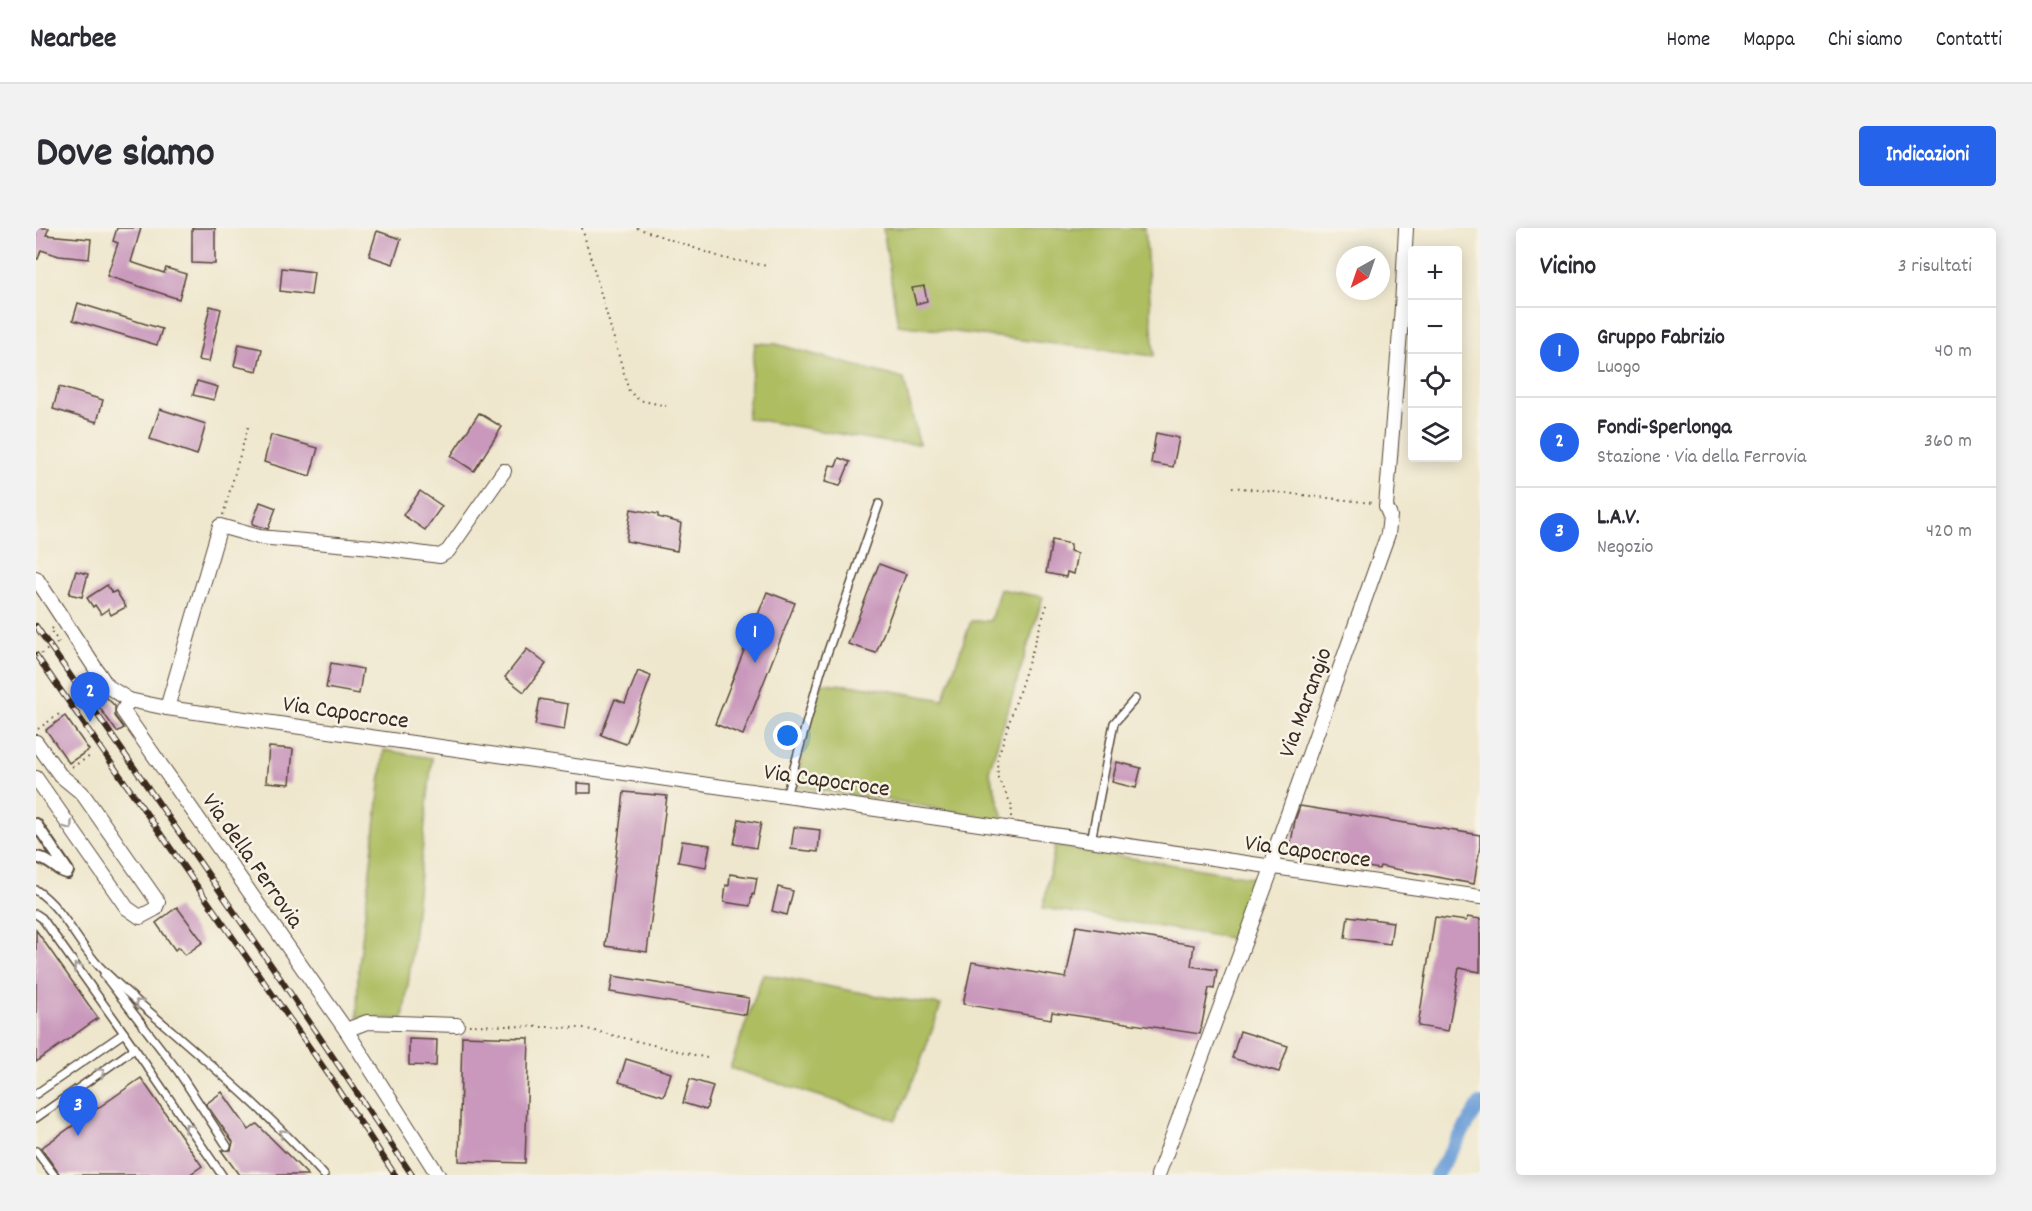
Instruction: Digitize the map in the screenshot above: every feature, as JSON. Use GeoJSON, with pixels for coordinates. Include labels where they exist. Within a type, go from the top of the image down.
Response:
{"type":"FeatureCollection","features":[{"type":"Feature","properties":{"kind":"street","name":"Via Marangio"},"geometry":{"type":"LineString","coordinates":[[1158,1175],[1272,868],[1275,850],[1388,534],[1390,516],[1386,507],[1406,228]]}},
{"type":"Feature","properties":{"kind":"street"},"geometry":{"type":"LineString","coordinates":[[167,708],[220,526],[259,537],[372,547],[440,556],[448,551],[504,471]]}},
{"type":"Feature","properties":{"kind":"street"},"geometry":{"type":"LineString","coordinates":[[36,578],[107,686],[129,700]]}},
{"type":"Feature","properties":{"kind":"street","name":"Via Capocroce"},"geometry":{"type":"LineString","coordinates":[[129,700],[167,708],[1480,897]]}},
{"type":"Feature","properties":{"kind":"street","name":"Via della Ferrovia"},"geometry":{"type":"LineString","coordinates":[[129,700],[123,711],[346,1030],[438,1175]]}},
{"type":"Feature","properties":{"kind":"street"},"geometry":{"type":"LineString","coordinates":[[36,742],[61,777],[82,793],[158,902],[155,909],[140,917],[127,908],[36,778]]}},
{"type":"Feature","properties":{"kind":"street"},"geometry":{"type":"LineString","coordinates":[[45,793],[61,777]]}},
{"type":"Feature","properties":{"kind":"street"},"geometry":{"type":"LineString","coordinates":[[36,824],[68,871],[65,874],[53,863],[36,857]]}},
{"type":"Feature","properties":{"kind":"street"},"geometry":{"type":"LineString","coordinates":[[346,1030],[367,1022],[457,1025]]}},
{"type":"Feature","properties":{"kind":"lane"},"geometry":{"type":"LineString","coordinates":[[786,796],[821,671],[879,504]]}},
{"type":"Feature","properties":{"kind":"lane"},"geometry":{"type":"LineString","coordinates":[[1091,841],[1114,723],[1135,699]]}},
{"type":"Feature","properties":{"kind":"lane"},"geometry":{"type":"LineString","coordinates":[[36,890],[58,910],[178,1071],[227,1146]]}},
{"type":"Feature","properties":{"kind":"lane"},"geometry":{"type":"LineString","coordinates":[[36,914],[42,918],[124,1033],[222,1175]]}},
{"type":"Feature","properties":{"kind":"lane"},"geometry":{"type":"LineString","coordinates":[[99,966],[233,1084],[324,1175]]}},
{"type":"Feature","properties":{"kind":"lane"},"geometry":{"type":"LineString","coordinates":[[36,1094],[124,1033]]}},
{"type":"Feature","properties":{"kind":"lane"},"geometry":{"type":"LineString","coordinates":[[36,1118],[134,1049]]}},
{"type":"Feature","properties":{"kind":"lane"},"geometry":{"type":"LineString","coordinates":[[36,1151],[54,1175]]}},
{"type":"Feature","properties":{"kind":"path"},"geometry":{"type":"LineString","coordinates":[[582,228],[629,391],[639,400],[666,406]]}},
{"type":"Feature","properties":{"kind":"path"},"geometry":{"type":"LineString","coordinates":[[637,228],[723,258],[767,266]]}},
{"type":"Feature","properties":{"kind":"path"},"geometry":{"type":"LineString","coordinates":[[220,526],[249,427]]}},
{"type":"Feature","properties":{"kind":"path"},"geometry":{"type":"LineString","coordinates":[[1232,487],[1371,502],[1386,507]]}},
{"type":"Feature","properties":{"kind":"path"},"geometry":{"type":"LineString","coordinates":[[1010,829],[1012,806],[998,778],[997,760],[1047,605]]}},
{"type":"Feature","properties":{"kind":"path"},"geometry":{"type":"LineString","coordinates":[[36,657],[59,642]]}},
{"type":"Feature","properties":{"kind":"path"},"geometry":{"type":"LineString","coordinates":[[36,730],[63,712]]}},
{"type":"Feature","properties":{"kind":"path"},"geometry":{"type":"LineString","coordinates":[[61,777],[92,755]]}},
{"type":"Feature","properties":{"kind":"path"},"geometry":{"type":"LineString","coordinates":[[457,1025],[583,1028],[711,1059]]}},
{"type":"Feature","properties":{"kind":"green space"},"geometry":{"type":"Polygon","coordinates":[[[883,228],[1145,228],[1154,356],[898,325],[883,228]]]}},
{"type":"Feature","properties":{"kind":"green space"},"geometry":{"type":"Polygon","coordinates":[[[755,343],[776,344],[904,379],[919,444],[891,443],[747,418],[755,343]]]}},
{"type":"Feature","properties":{"kind":"green space"},"geometry":{"type":"Polygon","coordinates":[[[1000,589],[1043,597],[989,771],[1005,821],[889,800],[794,787],[822,683],[870,687],[943,700],[971,621],[990,621],[1000,589]]]}},
{"type":"Feature","properties":{"kind":"green space"},"geometry":{"type":"Polygon","coordinates":[[[384,750],[432,758],[403,1019],[357,1017],[358,974],[384,750]]]}},
{"type":"Feature","properties":{"kind":"green space"},"geometry":{"type":"Polygon","coordinates":[[[1055,846],[1258,878],[1235,939],[1043,908],[1055,846]]]}},
{"type":"Feature","properties":{"kind":"green space"},"geometry":{"type":"Polygon","coordinates":[[[763,974],[884,997],[941,1005],[918,1069],[896,1120],[730,1068],[763,974]]]}},
{"type":"Feature","properties":{"kind":"building"},"geometry":{"type":"Polygon","coordinates":[[[36,228],[49,228],[46,235],[91,239],[89,259],[59,256],[41,250],[36,259],[36,228]]]}},
{"type":"Feature","properties":{"kind":"building"},"geometry":{"type":"Polygon","coordinates":[[[117,228],[141,228],[131,262],[164,273],[166,268],[186,274],[179,299],[107,276],[118,243],[113,241],[117,228]]]}},
{"type":"Feature","properties":{"kind":"building"},"geometry":{"type":"Polygon","coordinates":[[[192,228],[215,228],[215,264],[192,263],[192,228]]]}},
{"type":"Feature","properties":{"kind":"building"},"geometry":{"type":"Polygon","coordinates":[[[377,231],[401,239],[393,264],[369,256],[377,231]]]}},
{"type":"Feature","properties":{"kind":"building"},"geometry":{"type":"Polygon","coordinates":[[[282,268],[314,272],[311,295],[280,291],[282,268]]]}},
{"type":"Feature","properties":{"kind":"building"},"geometry":{"type":"Polygon","coordinates":[[[924,286],[927,301],[916,304],[912,288],[924,286]]]}},
{"type":"Feature","properties":{"kind":"building"},"geometry":{"type":"Polygon","coordinates":[[[78,303],[162,329],[157,345],[73,320],[78,303]]]}},
{"type":"Feature","properties":{"kind":"building"},"geometry":{"type":"Polygon","coordinates":[[[210,306],[221,309],[209,362],[198,360],[210,306]]]}},
{"type":"Feature","properties":{"kind":"building"},"geometry":{"type":"Polygon","coordinates":[[[239,344],[262,349],[257,371],[234,366],[239,344]]]}},
{"type":"Feature","properties":{"kind":"building"},"geometry":{"type":"Polygon","coordinates":[[[197,381],[218,387],[214,400],[193,395],[197,381]]]}},
{"type":"Feature","properties":{"kind":"building"},"geometry":{"type":"Polygon","coordinates":[[[59,387],[103,400],[97,422],[53,409],[59,387]]]}},
{"type":"Feature","properties":{"kind":"building"},"geometry":{"type":"Polygon","coordinates":[[[160,409],[206,424],[197,455],[150,439],[160,409]]]}},
{"type":"Feature","properties":{"kind":"building"},"geometry":{"type":"Polygon","coordinates":[[[479,413],[502,427],[474,471],[451,456],[479,413]]]}},
{"type":"Feature","properties":{"kind":"building"},"geometry":{"type":"Polygon","coordinates":[[[1156,433],[1179,438],[1173,467],[1151,463],[1156,433]]]}},
{"type":"Feature","properties":{"kind":"building"},"geometry":{"type":"Polygon","coordinates":[[[271,435],[318,448],[310,476],[264,462],[271,435]]]}},
{"type":"Feature","properties":{"kind":"building"},"geometry":{"type":"Polygon","coordinates":[[[839,458],[850,462],[840,486],[825,482],[830,465],[836,466],[839,458]]]}},
{"type":"Feature","properties":{"kind":"building"},"geometry":{"type":"Polygon","coordinates":[[[420,491],[442,506],[425,530],[403,515],[420,491]]]}},
{"type":"Feature","properties":{"kind":"building"},"geometry":{"type":"Polygon","coordinates":[[[260,502],[276,508],[268,529],[252,524],[260,502]]]}},
{"type":"Feature","properties":{"kind":"building"},"geometry":{"type":"Polygon","coordinates":[[[631,509],[658,514],[658,517],[681,523],[677,551],[626,541],[631,509]]]}},
{"type":"Feature","properties":{"kind":"building"},"geometry":{"type":"Polygon","coordinates":[[[1052,540],[1071,544],[1070,551],[1078,553],[1074,574],[1067,572],[1066,577],[1046,573],[1052,540]]]}},
{"type":"Feature","properties":{"kind":"building"},"geometry":{"type":"Polygon","coordinates":[[[879,564],[906,574],[876,653],[848,644],[879,564]]]}},
{"type":"Feature","properties":{"kind":"building"},"geometry":{"type":"Polygon","coordinates":[[[76,571],[88,574],[82,597],[69,594],[76,571]]]}},
{"type":"Feature","properties":{"kind":"building"},"geometry":{"type":"Polygon","coordinates":[[[107,585],[112,593],[116,591],[126,607],[111,615],[108,609],[101,614],[87,598],[107,585]]]}},
{"type":"Feature","properties":{"kind":"building"},"geometry":{"type":"Polygon","coordinates":[[[767,592],[795,603],[743,735],[715,724],[767,592]]]}},
{"type":"Feature","properties":{"kind":"building"},"geometry":{"type":"Polygon","coordinates":[[[527,649],[546,664],[524,692],[505,677],[527,649]]]}},
{"type":"Feature","properties":{"kind":"building"},"geometry":{"type":"Polygon","coordinates":[[[331,663],[363,669],[359,694],[326,688],[331,663]]]}},
{"type":"Feature","properties":{"kind":"building"},"geometry":{"type":"Polygon","coordinates":[[[638,671],[651,676],[626,744],[601,735],[615,699],[625,703],[638,671]]]}},
{"type":"Feature","properties":{"kind":"building"},"geometry":{"type":"Polygon","coordinates":[[[97,688],[115,706],[115,716],[124,728],[117,732],[89,693],[97,688]]]}},
{"type":"Feature","properties":{"kind":"building"},"geometry":{"type":"Polygon","coordinates":[[[540,699],[568,704],[564,730],[535,725],[540,699]]]}},
{"type":"Feature","properties":{"kind":"building"},"geometry":{"type":"Polygon","coordinates":[[[65,716],[89,750],[69,763],[46,730],[65,716]]]}},
{"type":"Feature","properties":{"kind":"building"},"geometry":{"type":"Polygon","coordinates":[[[269,747],[293,749],[290,784],[266,782],[269,747]]]}},
{"type":"Feature","properties":{"kind":"building"},"geometry":{"type":"Polygon","coordinates":[[[1117,762],[1141,768],[1136,788],[1112,782],[1117,762]]]}},
{"type":"Feature","properties":{"kind":"building"},"geometry":{"type":"Polygon","coordinates":[[[577,783],[591,784],[591,793],[577,793],[577,783]]]}},
{"type":"Feature","properties":{"kind":"building"},"geometry":{"type":"Polygon","coordinates":[[[624,792],[667,796],[647,952],[605,946],[624,792]]]}},
{"type":"Feature","properties":{"kind":"building"},"geometry":{"type":"Polygon","coordinates":[[[1300,806],[1480,835],[1474,884],[1380,866],[1379,869],[1289,854],[1300,806]]]}},
{"type":"Feature","properties":{"kind":"building"},"geometry":{"type":"Polygon","coordinates":[[[739,819],[761,823],[756,848],[734,844],[739,819]]]}},
{"type":"Feature","properties":{"kind":"building"},"geometry":{"type":"Polygon","coordinates":[[[794,827],[820,830],[818,852],[791,849],[794,827]]]}},
{"type":"Feature","properties":{"kind":"building"},"geometry":{"type":"Polygon","coordinates":[[[682,841],[710,845],[706,867],[678,862],[682,841]]]}},
{"type":"Feature","properties":{"kind":"building"},"geometry":{"type":"Polygon","coordinates":[[[730,874],[757,878],[750,906],[724,902],[730,874]]]}},
{"type":"Feature","properties":{"kind":"building"},"geometry":{"type":"Polygon","coordinates":[[[778,887],[793,891],[787,915],[772,911],[778,887]]]}},
{"type":"Feature","properties":{"kind":"building"},"geometry":{"type":"Polygon","coordinates":[[[177,907],[203,942],[185,955],[179,947],[175,950],[156,923],[177,907]]]}},
{"type":"Feature","properties":{"kind":"building"},"geometry":{"type":"Polygon","coordinates":[[[1348,916],[1393,922],[1390,944],[1345,938],[1348,916]]]}},
{"type":"Feature","properties":{"kind":"building"},"geometry":{"type":"Polygon","coordinates":[[[1435,917],[1466,921],[1467,917],[1480,919],[1480,972],[1459,968],[1448,1031],[1418,1026],[1435,917]]]}},
{"type":"Feature","properties":{"kind":"building"},"geometry":{"type":"Polygon","coordinates":[[[1076,926],[1194,945],[1191,966],[1217,970],[1214,989],[1209,988],[1200,1034],[1052,1012],[1051,1019],[963,1004],[972,962],[1066,978],[1076,926]]]}},
{"type":"Feature","properties":{"kind":"building"},"geometry":{"type":"Polygon","coordinates":[[[36,930],[98,1018],[36,1062],[36,930]]]}},
{"type":"Feature","properties":{"kind":"building"},"geometry":{"type":"Polygon","coordinates":[[[613,976],[749,998],[746,1015],[610,992],[613,976]]]}},
{"type":"Feature","properties":{"kind":"building"},"geometry":{"type":"Polygon","coordinates":[[[1240,1031],[1288,1046],[1279,1072],[1232,1058],[1240,1031]]]}},
{"type":"Feature","properties":{"kind":"building"},"geometry":{"type":"Polygon","coordinates":[[[462,1036],[529,1038],[525,1163],[459,1161],[462,1036]]]}},
{"type":"Feature","properties":{"kind":"building"},"geometry":{"type":"Polygon","coordinates":[[[409,1039],[437,1040],[436,1066],[409,1065],[409,1039]]]}},
{"type":"Feature","properties":{"kind":"building"},"geometry":{"type":"Polygon","coordinates":[[[626,1059],[671,1073],[664,1096],[619,1082],[626,1059]]]}},
{"type":"Feature","properties":{"kind":"building"},"geometry":{"type":"Polygon","coordinates":[[[141,1078],[202,1166],[189,1175],[60,1175],[41,1148],[141,1078]]]}},
{"type":"Feature","properties":{"kind":"building"},"geometry":{"type":"Polygon","coordinates":[[[690,1079],[713,1086],[706,1110],[683,1103],[690,1079]]]}},
{"type":"Feature","properties":{"kind":"building"},"geometry":{"type":"Polygon","coordinates":[[[222,1092],[249,1130],[257,1124],[308,1175],[239,1175],[221,1150],[231,1150],[233,1142],[206,1104],[222,1092]]]}},
{"type":"Feature","properties":{"kind":"waterway"},"geometry":{"type":"LineString","coordinates":[[1436,1175],[1480,1104]]}},
{"type":"Feature","properties":{"kind":"railway"},"geometry":{"type":"LineString","coordinates":[[36,626],[280,978],[412,1175]]}},
{"type":"Feature","properties":{"kind":"railway"},"geometry":{"type":"LineString","coordinates":[[36,655],[335,1084],[395,1175]]}},
{"type":"Feature","properties":{"kind":"place","name":"Gruppo Fabrizio"},"geometry":{"type":"Point","coordinates":[755,663]}},
{"type":"Feature","properties":{"kind":"place","name":"Fondi-Sperlonga"},"geometry":{"type":"Point","coordinates":[90,722]}},
{"type":"Feature","properties":{"kind":"place","name":"L.A.V."},"geometry":{"type":"Point","coordinates":[78,1136]}}]}
